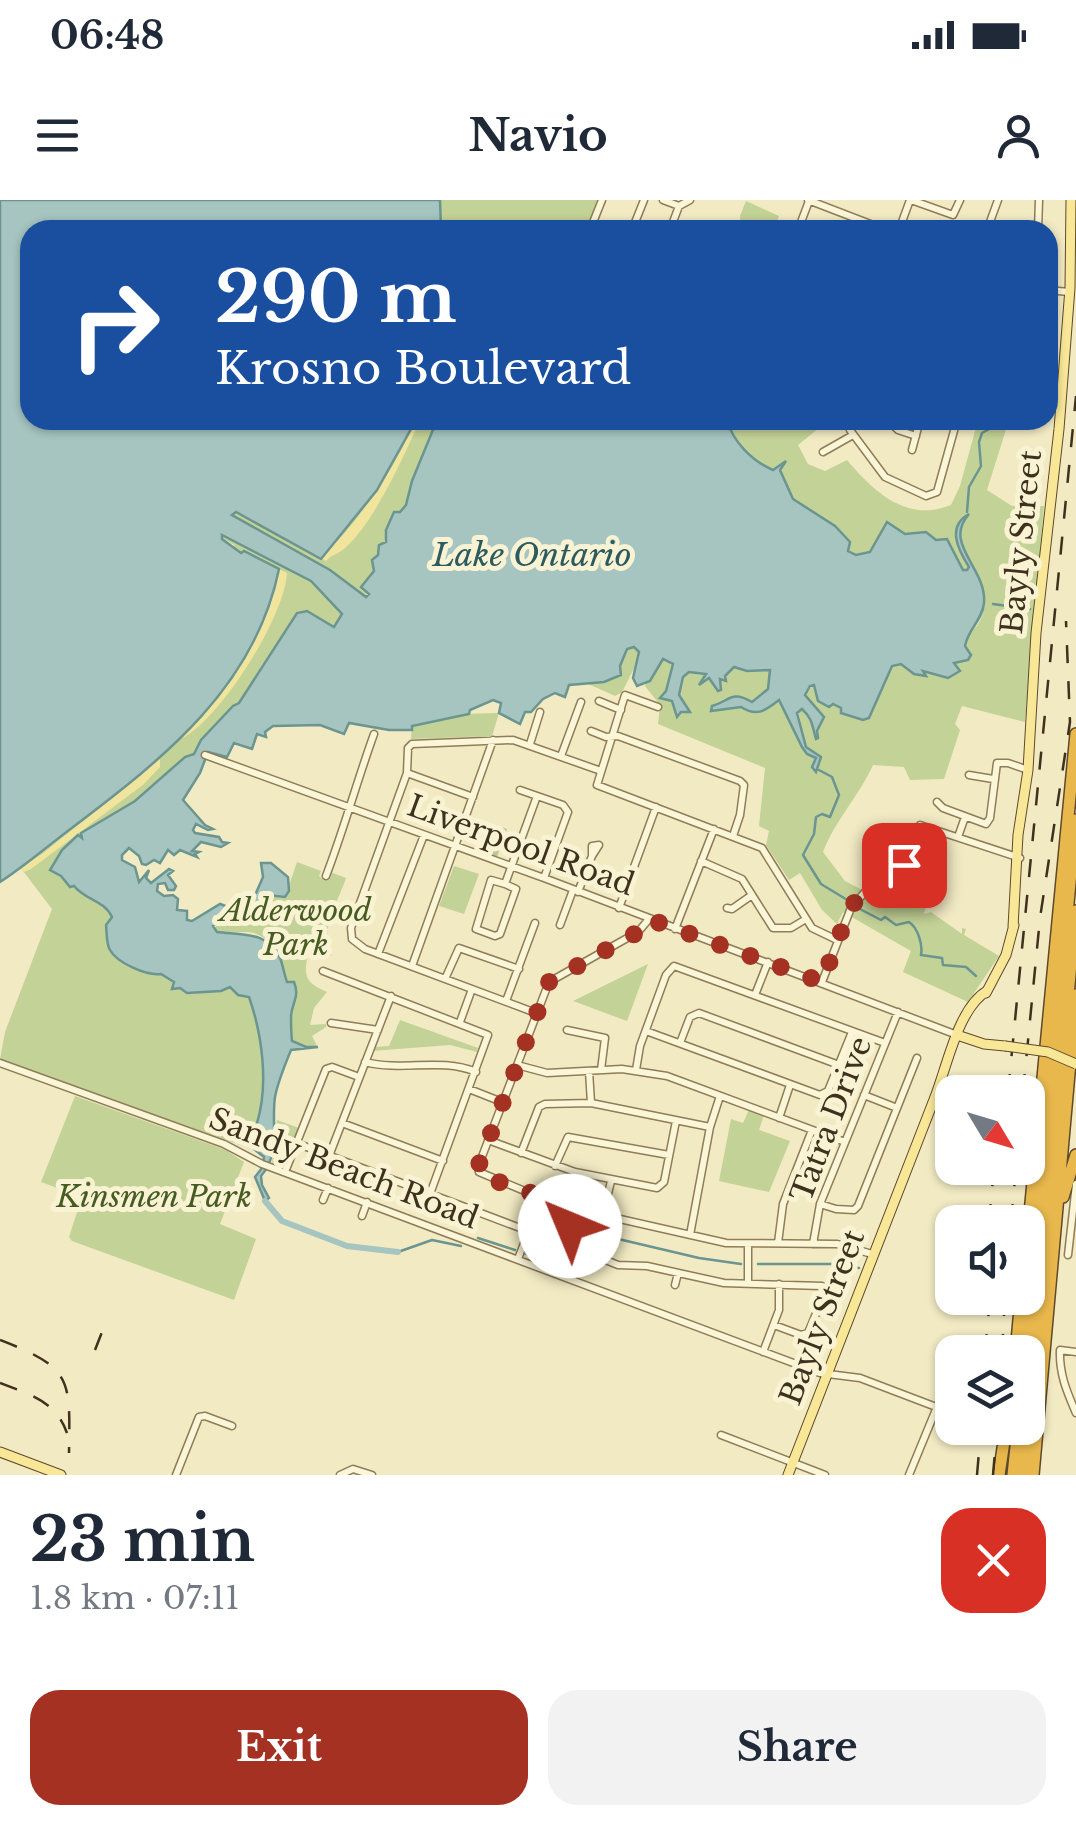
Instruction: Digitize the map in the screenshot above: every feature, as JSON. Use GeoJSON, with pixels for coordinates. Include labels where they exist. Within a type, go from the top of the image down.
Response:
{"type":"FeatureCollection","features":[{"type":"Feature","properties":{"kind":"highway"},"geometry":{"type":"LineString","coordinates":[[1031,1205],[1076,734]]}},
{"type":"Feature","properties":{"kind":"highway"},"geometry":{"type":"LineString","coordinates":[[1028,1335],[1076,820]]}},
{"type":"Feature","properties":{"kind":"highway"},"geometry":{"type":"LineString","coordinates":[[1036,1335],[1076,911]]}},
{"type":"Feature","properties":{"kind":"highway"},"geometry":{"type":"LineString","coordinates":[[1032,1475],[1076,995]]}},
{"type":"Feature","properties":{"kind":"highway"},"geometry":{"type":"LineString","coordinates":[[1071,1048],[1076,1108]]}},
{"type":"Feature","properties":{"kind":"highway"},"geometry":{"type":"LineString","coordinates":[[1050,1270],[1063,1196],[1076,1156]]}},
{"type":"Feature","properties":{"kind":"highway"},"geometry":{"type":"LineString","coordinates":[[1006,1475],[1007,1445]]}},
{"type":"Feature","properties":{"kind":"highway"},"geometry":{"type":"LineString","coordinates":[[1006,1475],[1014,1445]]}},
{"type":"Feature","properties":{"kind":"highway"},"geometry":{"type":"LineString","coordinates":[[1022,1475],[1025,1445]]}},
{"type":"Feature","properties":{"kind":"main road","name":"Bayly Street"},"geometry":{"type":"LineString","coordinates":[[1058,428],[1070,292],[1070,200]]}},
{"type":"Feature","properties":{"kind":"main road","name":"Bayly Street"},"geometry":{"type":"LineString","coordinates":[[788,1475],[947,1066],[980,995],[987,991],[1006,956],[1013,926],[1036,632],[1058,430]]}},
{"type":"Feature","properties":{"kind":"main road","name":"Liverpool Road"},"geometry":{"type":"LineString","coordinates":[[961,1034],[999,1045],[1048,1052],[1076,1067]]}},
{"type":"Feature","properties":{"kind":"main road"},"geometry":{"type":"LineString","coordinates":[[0,1452],[61,1475]]}},
{"type":"Feature","properties":{"kind":"street"},"geometry":{"type":"LineString","coordinates":[[664,200],[680,206]]}},
{"type":"Feature","properties":{"kind":"street"},"geometry":{"type":"LineString","coordinates":[[674,220],[680,206],[690,200]]}},
{"type":"Feature","properties":{"kind":"street"},"geometry":{"type":"LineString","coordinates":[[808,200],[860,220]]}},
{"type":"Feature","properties":{"kind":"street"},"geometry":{"type":"LineString","coordinates":[[910,200],[953,215],[960,200]]}},
{"type":"Feature","properties":{"kind":"street"},"geometry":{"type":"LineString","coordinates":[[1058,291],[1070,292]]}},
{"type":"Feature","properties":{"kind":"street"},"geometry":{"type":"LineString","coordinates":[[851,430],[889,480],[931,495],[939,485],[954,430]]}},
{"type":"Feature","properties":{"kind":"street"},"geometry":{"type":"LineString","coordinates":[[898,430],[916,436]]}},
{"type":"Feature","properties":{"kind":"street"},"geometry":{"type":"LineString","coordinates":[[912,450],[918,430]]}},
{"type":"Feature","properties":{"kind":"street"},"geometry":{"type":"LineString","coordinates":[[823,452],[852,435]]}},
{"type":"Feature","properties":{"kind":"street"},"geometry":{"type":"LineString","coordinates":[[658,708],[626,695],[597,783],[767,852],[806,918],[818,932],[837,940]]}},
{"type":"Feature","properties":{"kind":"street"},"geometry":{"type":"LineString","coordinates":[[599,701],[620,710]]}},
{"type":"Feature","properties":{"kind":"street"},"geometry":{"type":"LineString","coordinates":[[561,756],[581,702]]}},
{"type":"Feature","properties":{"kind":"street"},"geometry":{"type":"LineString","coordinates":[[530,744],[540,712]]}},
{"type":"Feature","properties":{"kind":"street"},"geometry":{"type":"LineString","coordinates":[[591,732],[618,736],[740,782],[744,785],[740,816],[733,836]]}},
{"type":"Feature","properties":{"kind":"street"},"geometry":{"type":"LineString","coordinates":[[326,876],[374,734]]}},
{"type":"Feature","properties":{"kind":"street"},"geometry":{"type":"LineString","coordinates":[[536,1012],[358,946],[350,934],[406,773],[412,744],[493,740],[530,744],[600,771]]}},
{"type":"Feature","properties":{"kind":"street"},"geometry":{"type":"LineString","coordinates":[[412,966],[493,740]]}},
{"type":"Feature","properties":{"kind":"street","name":"Liverpool Road"},"geometry":{"type":"LineString","coordinates":[[205,755],[961,1034]]}},
{"type":"Feature","properties":{"kind":"street"},"geometry":{"type":"LineString","coordinates":[[936,802],[966,817],[989,822],[996,766],[1001,761],[1028,770]]}},
{"type":"Feature","properties":{"kind":"street"},"geometry":{"type":"LineString","coordinates":[[406,773],[474,798]]}},
{"type":"Feature","properties":{"kind":"street"},"geometry":{"type":"LineString","coordinates":[[969,775],[993,779]]}},
{"type":"Feature","properties":{"kind":"street"},"geometry":{"type":"LineString","coordinates":[[520,790],[562,805],[568,812],[544,878]]}},
{"type":"Feature","properties":{"kind":"street"},"geometry":{"type":"LineString","coordinates":[[505,884],[537,796]]}},
{"type":"Feature","properties":{"kind":"street"},"geometry":{"type":"LineString","coordinates":[[619,908],[656,808]]}},
{"type":"Feature","properties":{"kind":"street"},"geometry":{"type":"LineString","coordinates":[[958,837],[966,817]]}},
{"type":"Feature","properties":{"kind":"street"},"geometry":{"type":"LineString","coordinates":[[822,982],[845,917],[856,901],[902,868],[920,825],[1019,858]]}},
{"type":"Feature","properties":{"kind":"street"},"geometry":{"type":"LineString","coordinates":[[675,929],[714,829]]}},
{"type":"Feature","properties":{"kind":"street"},"geometry":{"type":"LineString","coordinates":[[378,954],[424,835]]}},
{"type":"Feature","properties":{"kind":"street"},"geometry":{"type":"LineString","coordinates":[[560,925],[592,856]]}},
{"type":"Feature","properties":{"kind":"street"},"geometry":{"type":"LineString","coordinates":[[701,862],[742,880],[773,928],[791,928],[806,918]]}},
{"type":"Feature","properties":{"kind":"street"},"geometry":{"type":"LineString","coordinates":[[492,880],[505,884],[516,888],[500,934],[476,929],[492,880]]}},
{"type":"Feature","properties":{"kind":"street"},"geometry":{"type":"LineString","coordinates":[[727,908],[732,909],[752,895]]}},
{"type":"Feature","properties":{"kind":"street"},"geometry":{"type":"LineString","coordinates":[[649,919],[638,932],[556,976],[544,990],[478,1167],[482,1176],[541,1199],[690,1235],[748,1244],[837,1244],[872,1254]]}},
{"type":"Feature","properties":{"kind":"street"},"geometry":{"type":"LineString","coordinates":[[506,1001],[534,923]]}},
{"type":"Feature","properties":{"kind":"street"},"geometry":{"type":"LineString","coordinates":[[445,978],[459,948],[519,970]]}},
{"type":"Feature","properties":{"kind":"street"},"geometry":{"type":"LineString","coordinates":[[755,995],[768,962]]}},
{"type":"Feature","properties":{"kind":"street"},"geometry":{"type":"LineString","coordinates":[[636,1070],[666,975],[674,966],[884,1043]]}},
{"type":"Feature","properties":{"kind":"street"},"geometry":{"type":"LineString","coordinates":[[323,972],[488,1035],[430,1194]]}},
{"type":"Feature","properties":{"kind":"street"},"geometry":{"type":"LineString","coordinates":[[460,1022],[472,988]]}},
{"type":"Feature","properties":{"kind":"street"},"geometry":{"type":"LineString","coordinates":[[329,1156],[391,996]]}},
{"type":"Feature","properties":{"kind":"street","name":"Tatra Drive"},"geometry":{"type":"LineString","coordinates":[[813,1244],[820,1204],[898,1012]]}},
{"type":"Feature","properties":{"kind":"street"},"geometry":{"type":"LineString","coordinates":[[680,1044],[690,1017],[698,1013],[839,1065]]}},
{"type":"Feature","properties":{"kind":"street"},"geometry":{"type":"LineString","coordinates":[[330,1022],[378,1030]]}},
{"type":"Feature","properties":{"kind":"street"},"geometry":{"type":"LineString","coordinates":[[567,1030],[605,1038],[602,1070]]}},
{"type":"Feature","properties":{"kind":"street"},"geometry":{"type":"LineString","coordinates":[[646,1031],[825,1094],[852,1032]]}},
{"type":"Feature","properties":{"kind":"street"},"geometry":{"type":"LineString","coordinates":[[820,1204],[842,1210],[858,1206],[917,1058]]}},
{"type":"Feature","properties":{"kind":"street"},"geometry":{"type":"LineString","coordinates":[[366,1062],[386,1068],[450,1064],[476,1072]]}},
{"type":"Feature","properties":{"kind":"street","name":"Sandy Beach Road"},"geometry":{"type":"LineString","coordinates":[[0,1064],[224,1144],[266,1165],[763,1352],[826,1374],[860,1378],[935,1407]]}},
{"type":"Feature","properties":{"kind":"street"},"geometry":{"type":"LineString","coordinates":[[517,1064],[538,1072],[636,1070],[667,1076],[845,1142]]}},
{"type":"Feature","properties":{"kind":"street"},"geometry":{"type":"LineString","coordinates":[[285,1172],[326,1069],[332,1067],[359,1077]]}},
{"type":"Feature","properties":{"kind":"street"},"geometry":{"type":"LineString","coordinates":[[589,1071],[592,1103]]}},
{"type":"Feature","properties":{"kind":"street"},"geometry":{"type":"LineString","coordinates":[[778,1118],[790,1084]]}},
{"type":"Feature","properties":{"kind":"street"},"geometry":{"type":"LineString","coordinates":[[470,1090],[502,1102]]}},
{"type":"Feature","properties":{"kind":"street"},"geometry":{"type":"LineString","coordinates":[[690,1235],[710,1126],[720,1096]]}},
{"type":"Feature","properties":{"kind":"street"},"geometry":{"type":"LineString","coordinates":[[864,1096],[897,1108]]}},
{"type":"Feature","properties":{"kind":"street"},"geometry":{"type":"LineString","coordinates":[[521,1153],[539,1107],[592,1103],[710,1126]]}},
{"type":"Feature","properties":{"kind":"street"},"geometry":{"type":"LineString","coordinates":[[488,1140],[555,1166],[612,1181],[661,1186],[676,1121]]}},
{"type":"Feature","properties":{"kind":"street"},"geometry":{"type":"LineString","coordinates":[[342,1123],[442,1161]]}},
{"type":"Feature","properties":{"kind":"street"},"geometry":{"type":"LineString","coordinates":[[778,1244],[782,1204],[812,1130]]}},
{"type":"Feature","properties":{"kind":"street"},"geometry":{"type":"LineString","coordinates":[[555,1166],[568,1137],[669,1155]]}},
{"type":"Feature","properties":{"kind":"street"},"geometry":{"type":"LineString","coordinates":[[296,1144],[528,1232]]}},
{"type":"Feature","properties":{"kind":"street"},"geometry":{"type":"LineString","coordinates":[[603,1214],[612,1181]]}},
{"type":"Feature","properties":{"kind":"street"},"geometry":{"type":"LineString","coordinates":[[1068,1254],[1076,1184]]}},
{"type":"Feature","properties":{"kind":"street"},"geometry":{"type":"LineString","coordinates":[[323,1200],[328,1188]]}},
{"type":"Feature","properties":{"kind":"street"},"geometry":{"type":"LineString","coordinates":[[518,1259],[541,1199]]}},
{"type":"Feature","properties":{"kind":"street"},"geometry":{"type":"LineString","coordinates":[[362,1216],[367,1202]]}},
{"type":"Feature","properties":{"kind":"street"},"geometry":{"type":"LineString","coordinates":[[574,1208],[568,1239],[571,1247],[618,1265],[647,1266],[724,1283],[818,1284],[825,1292],[808,1332],[800,1335],[774,1325]]}},
{"type":"Feature","properties":{"kind":"street"},"geometry":{"type":"LineString","coordinates":[[748,1244],[748,1284]]}},
{"type":"Feature","properties":{"kind":"street"},"geometry":{"type":"LineString","coordinates":[[675,1285],[678,1273]]}},
{"type":"Feature","properties":{"kind":"street"},"geometry":{"type":"LineString","coordinates":[[763,1352],[779,1310],[779,1284]]}},
{"type":"Feature","properties":{"kind":"street"},"geometry":{"type":"LineString","coordinates":[[1076,1352],[1060,1350],[1062,1378],[1076,1413]]}},
{"type":"Feature","properties":{"kind":"street"},"geometry":{"type":"LineString","coordinates":[[909,1475],[935,1410]]}},
{"type":"Feature","properties":{"kind":"street"},"geometry":{"type":"LineString","coordinates":[[176,1475],[199,1417],[232,1426]]}},
{"type":"Feature","properties":{"kind":"street"},"geometry":{"type":"LineString","coordinates":[[721,1436],[825,1475]]}},
{"type":"Feature","properties":{"kind":"street"},"geometry":{"type":"LineString","coordinates":[[340,1475],[353,1469],[372,1475]]}},
{"type":"Feature","properties":{"kind":"green space"},"geometry":{"type":"Polygon","coordinates":[[[440,200],[599,200],[590,220],[441,220],[440,200]]]}},
{"type":"Feature","properties":{"kind":"green space"},"geometry":{"type":"Polygon","coordinates":[[[746,201],[779,216],[778,220],[740,220],[746,201]]]}},
{"type":"Feature","properties":{"kind":"green space"},"geometry":{"type":"Polygon","coordinates":[[[410,430],[433,430],[406,505],[400,512],[394,512],[383,545],[372,560],[374,570],[366,598],[330,570],[232,516],[236,512],[321,559],[377,490],[410,430]]]}},
{"type":"Feature","properties":{"kind":"green space"},"geometry":{"type":"Polygon","coordinates":[[[732,430],[817,430],[798,445],[808,464],[825,471],[847,460],[868,483],[893,501],[920,510],[935,510],[951,505],[975,430],[1006,430],[987,490],[1012,506],[1044,506],[1025,722],[962,706],[955,724],[960,730],[944,779],[910,780],[904,767],[873,765],[823,852],[845,881],[870,894],[906,871],[932,881],[924,914],[931,912],[962,934],[962,928],[966,929],[964,935],[999,956],[968,1002],[903,972],[911,951],[843,912],[837,924],[822,910],[800,873],[789,880],[766,845],[769,831],[759,826],[765,768],[658,724],[660,705],[645,686],[656,658],[676,654],[679,695],[690,658],[714,679],[722,679],[732,661],[774,654],[770,704],[779,700],[805,746],[798,709],[802,709],[816,731],[824,717],[805,695],[814,684],[842,709],[841,714],[869,719],[882,689],[864,664],[901,664],[948,678],[954,664],[962,659],[964,643],[982,617],[982,592],[971,561],[965,561],[969,567],[963,570],[954,555],[914,532],[905,534],[891,590],[794,510],[780,469],[755,460],[732,430]]]}},
{"type":"Feature","properties":{"kind":"green space"},"geometry":{"type":"Polygon","coordinates":[[[225,534],[311,581],[343,615],[335,627],[307,611],[297,613],[239,703],[202,739],[194,754],[185,757],[135,801],[79,836],[62,850],[57,862],[110,903],[167,977],[248,987],[263,1071],[258,1122],[245,1142],[251,1149],[0,1059],[5,1032],[52,909],[20,867],[146,770],[204,713],[251,647],[267,610],[279,569],[233,549],[234,545],[222,538],[225,534]]]}},
{"type":"Feature","properties":{"kind":"green space"},"geometry":{"type":"Polygon","coordinates":[[[647,643],[622,692],[615,696],[586,683],[615,651],[647,643]]]}},
{"type":"Feature","properties":{"kind":"green space"},"geometry":{"type":"Polygon","coordinates":[[[499,713],[492,736],[411,739],[412,726],[460,714],[499,713]]]}},
{"type":"Feature","properties":{"kind":"green space"},"geometry":{"type":"Polygon","coordinates":[[[495,825],[507,829],[497,857],[484,853],[495,825]]]}},
{"type":"Feature","properties":{"kind":"green space","name":"Alderwood Park"},"geometry":{"type":"Polygon","coordinates":[[[297,862],[321,871],[319,876],[325,881],[331,877],[330,872],[346,878],[328,928],[332,956],[320,952],[308,955],[308,978],[327,992],[314,1008],[310,1025],[326,1027],[312,1036],[317,1046],[306,1047],[292,1041],[284,976],[272,946],[261,936],[246,932],[214,932],[217,922],[240,915],[267,895],[285,897],[297,862]]]}},
{"type":"Feature","properties":{"kind":"green space"},"geometry":{"type":"Polygon","coordinates":[[[454,866],[479,874],[464,914],[439,906],[454,866]]]}},
{"type":"Feature","properties":{"kind":"green space"},"geometry":{"type":"Polygon","coordinates":[[[648,964],[627,1021],[573,1001],[648,964]]]}},
{"type":"Feature","properties":{"kind":"green space"},"geometry":{"type":"Polygon","coordinates":[[[400,1020],[478,1048],[477,1052],[450,1045],[372,1051],[374,1047],[389,1046],[400,1020]]]}},
{"type":"Feature","properties":{"kind":"green space","name":"Kinsmen Park"},"geometry":{"type":"Polygon","coordinates":[[[75,1096],[226,1150],[244,1162],[220,1224],[256,1239],[234,1300],[72,1241],[69,1237],[82,1197],[41,1182],[75,1096]]]}},
{"type":"Feature","properties":{"kind":"green space"},"geometry":{"type":"Polygon","coordinates":[[[749,1110],[764,1115],[759,1130],[790,1141],[769,1192],[719,1181],[731,1119],[743,1123],[749,1110]]]}},
{"type":"Feature","properties":{"kind":"green space"},"geometry":{"type":"Polygon","coordinates":[[[277,1120],[299,1128],[282,1168],[272,1163],[277,1120]]]}},
{"type":"Feature","properties":{"kind":"sand"},"geometry":{"type":"Polygon","coordinates":[[[411,430],[416,430],[367,523],[343,550],[326,561],[321,558],[375,494],[411,430]]]}},
{"type":"Feature","properties":{"kind":"sand"},"geometry":{"type":"Polygon","coordinates":[[[279,569],[287,573],[284,592],[263,639],[214,711],[181,739],[242,661],[264,618],[279,569]]]}},
{"type":"Feature","properties":{"kind":"sand"},"geometry":{"type":"Polygon","coordinates":[[[160,759],[160,767],[144,784],[24,872],[20,867],[42,854],[160,759]]]}},
{"type":"Feature","properties":{"kind":"water","name":"Lake Ontario"},"geometry":{"type":"Polygon","coordinates":[[[0,200],[440,200],[441,220],[20,220],[20,430],[410,430],[377,490],[321,559],[236,512],[232,515],[330,570],[366,597],[369,594],[361,587],[374,571],[372,560],[378,555],[379,545],[386,542],[386,530],[394,512],[400,512],[406,505],[433,430],[731,430],[744,450],[773,470],[786,461],[780,470],[793,499],[835,526],[850,542],[848,551],[856,555],[870,552],[887,522],[905,534],[926,532],[936,540],[947,539],[963,570],[967,570],[956,531],[969,514],[960,536],[983,590],[984,603],[965,646],[971,655],[968,660],[954,663],[960,671],[948,678],[923,671],[926,676],[914,674],[901,664],[892,666],[869,718],[863,720],[841,713],[841,708],[833,704],[829,707],[818,701],[814,685],[810,686],[805,695],[824,717],[818,738],[806,713],[802,709],[797,713],[806,747],[821,757],[816,772],[812,767],[816,758],[802,747],[779,700],[761,711],[741,707],[711,711],[712,706],[735,697],[752,702],[768,689],[770,670],[734,667],[725,676],[726,681],[720,679],[718,691],[709,678],[699,685],[706,674],[689,672],[683,677],[679,695],[690,712],[681,712],[677,717],[672,701],[660,698],[666,691],[673,664],[663,659],[650,681],[637,686],[633,678],[639,652],[634,647],[627,649],[621,675],[604,682],[569,685],[565,697],[555,693],[543,699],[531,712],[525,712],[520,724],[499,713],[501,703],[493,700],[469,714],[412,726],[412,730],[349,723],[344,734],[320,725],[273,726],[265,732],[266,737],[257,734],[252,749],[234,743],[227,757],[208,752],[183,800],[213,829],[196,824],[195,833],[219,837],[228,843],[221,847],[201,842],[192,851],[199,852],[197,857],[180,850],[174,855],[168,850],[160,863],[154,860],[146,865],[129,848],[122,860],[135,867],[139,882],[149,870],[146,878],[151,883],[169,869],[173,871],[168,875],[176,886],[174,890],[168,890],[165,883],[158,884],[157,891],[178,899],[177,910],[187,911],[187,920],[192,921],[220,904],[231,908],[235,900],[256,893],[263,877],[261,863],[271,863],[288,877],[289,891],[285,897],[267,895],[240,915],[227,915],[213,926],[217,932],[261,939],[275,949],[287,982],[294,982],[296,987],[292,1041],[318,1047],[291,1050],[280,1079],[275,1097],[273,1148],[261,1176],[269,1198],[265,1201],[255,1177],[264,1157],[245,1142],[257,1123],[263,1092],[260,1043],[249,997],[238,995],[230,987],[187,993],[180,988],[172,989],[174,982],[161,974],[126,964],[109,947],[109,911],[50,870],[62,850],[78,835],[82,838],[81,833],[135,801],[185,757],[194,754],[201,740],[239,703],[297,613],[307,611],[334,627],[342,614],[311,581],[222,535],[241,553],[244,551],[279,569],[267,611],[227,684],[172,746],[140,774],[0,882],[0,200]]]}},
{"type":"Feature","properties":{"kind":"waterway"},"geometry":{"type":"LineString","coordinates":[[967,512],[969,487],[981,466],[979,442],[987,430]]}},
{"type":"Feature","properties":{"kind":"waterway"},"geometry":{"type":"LineString","coordinates":[[993,604],[1030,609]]}},
{"type":"Feature","properties":{"kind":"waterway"},"geometry":{"type":"LineString","coordinates":[[819,770],[832,777],[839,795],[830,817],[816,817],[814,834],[803,855],[821,884],[849,901]]}},
{"type":"Feature","properties":{"kind":"waterway"},"geometry":{"type":"LineString","coordinates":[[856,907],[896,925],[909,922],[919,937],[921,955],[942,958],[943,965],[966,967],[976,976]]}},
{"type":"Feature","properties":{"kind":"waterway"},"geometry":{"type":"LineString","coordinates":[[265,1201],[282,1221],[347,1246],[398,1252]]}},
{"type":"Feature","properties":{"kind":"waterway"},"geometry":{"type":"LineString","coordinates":[[582,1241],[597,1234],[741,1264]]}},
{"type":"Feature","properties":{"kind":"waterway"},"geometry":{"type":"LineString","coordinates":[[478,1238],[515,1250]]}},
{"type":"Feature","properties":{"kind":"waterway"},"geometry":{"type":"LineString","coordinates":[[398,1252],[432,1240],[461,1246]]}},
{"type":"Feature","properties":{"kind":"waterway"},"geometry":{"type":"LineString","coordinates":[[525,1253],[539,1259],[564,1248]]}},
{"type":"Feature","properties":{"kind":"waterway"},"geometry":{"type":"LineString","coordinates":[[758,1264],[834,1264],[859,1268]]}},
{"type":"Feature","properties":{"kind":"railway"},"geometry":{"type":"LineString","coordinates":[[1010,1075],[1076,396]]}},
{"type":"Feature","properties":{"kind":"railway"},"geometry":{"type":"LineString","coordinates":[[1025,1075],[1040,918],[1070,722],[1066,621]]}},
{"type":"Feature","properties":{"kind":"railway"},"geometry":{"type":"LineString","coordinates":[[991,1205],[992,1185]]}},
{"type":"Feature","properties":{"kind":"railway"},"geometry":{"type":"LineString","coordinates":[[1013,1205],[1014,1185]]}},
{"type":"Feature","properties":{"kind":"railway"},"geometry":{"type":"LineString","coordinates":[[987,1335],[988,1315]]}},
{"type":"Feature","properties":{"kind":"railway"},"geometry":{"type":"LineString","coordinates":[[1003,1335],[1004,1315]]}},
{"type":"Feature","properties":{"kind":"railway"},"geometry":{"type":"LineString","coordinates":[[95,1350],[102,1332]]}},
{"type":"Feature","properties":{"kind":"railway"},"geometry":{"type":"LineString","coordinates":[[0,1340],[42,1359],[62,1379],[69,1408],[69,1453]]}},
{"type":"Feature","properties":{"kind":"railway"},"geometry":{"type":"LineString","coordinates":[[0,1383],[49,1406],[67,1433]]}},
{"type":"Feature","properties":{"kind":"railway"},"geometry":{"type":"LineString","coordinates":[[977,1475],[980,1445]]}},
{"type":"Feature","properties":{"kind":"railway"},"geometry":{"type":"LineString","coordinates":[[993,1475],[996,1445]]}},
{"type":"Feature","properties":{"kind":"route"},"geometry":{"type":"LineString","coordinates":[[570,1226],[574,1208],[482,1176],[478,1167],[549,982],[638,932],[649,919],[822,982],[850,908],[861,895],[904,865]]}}]}
